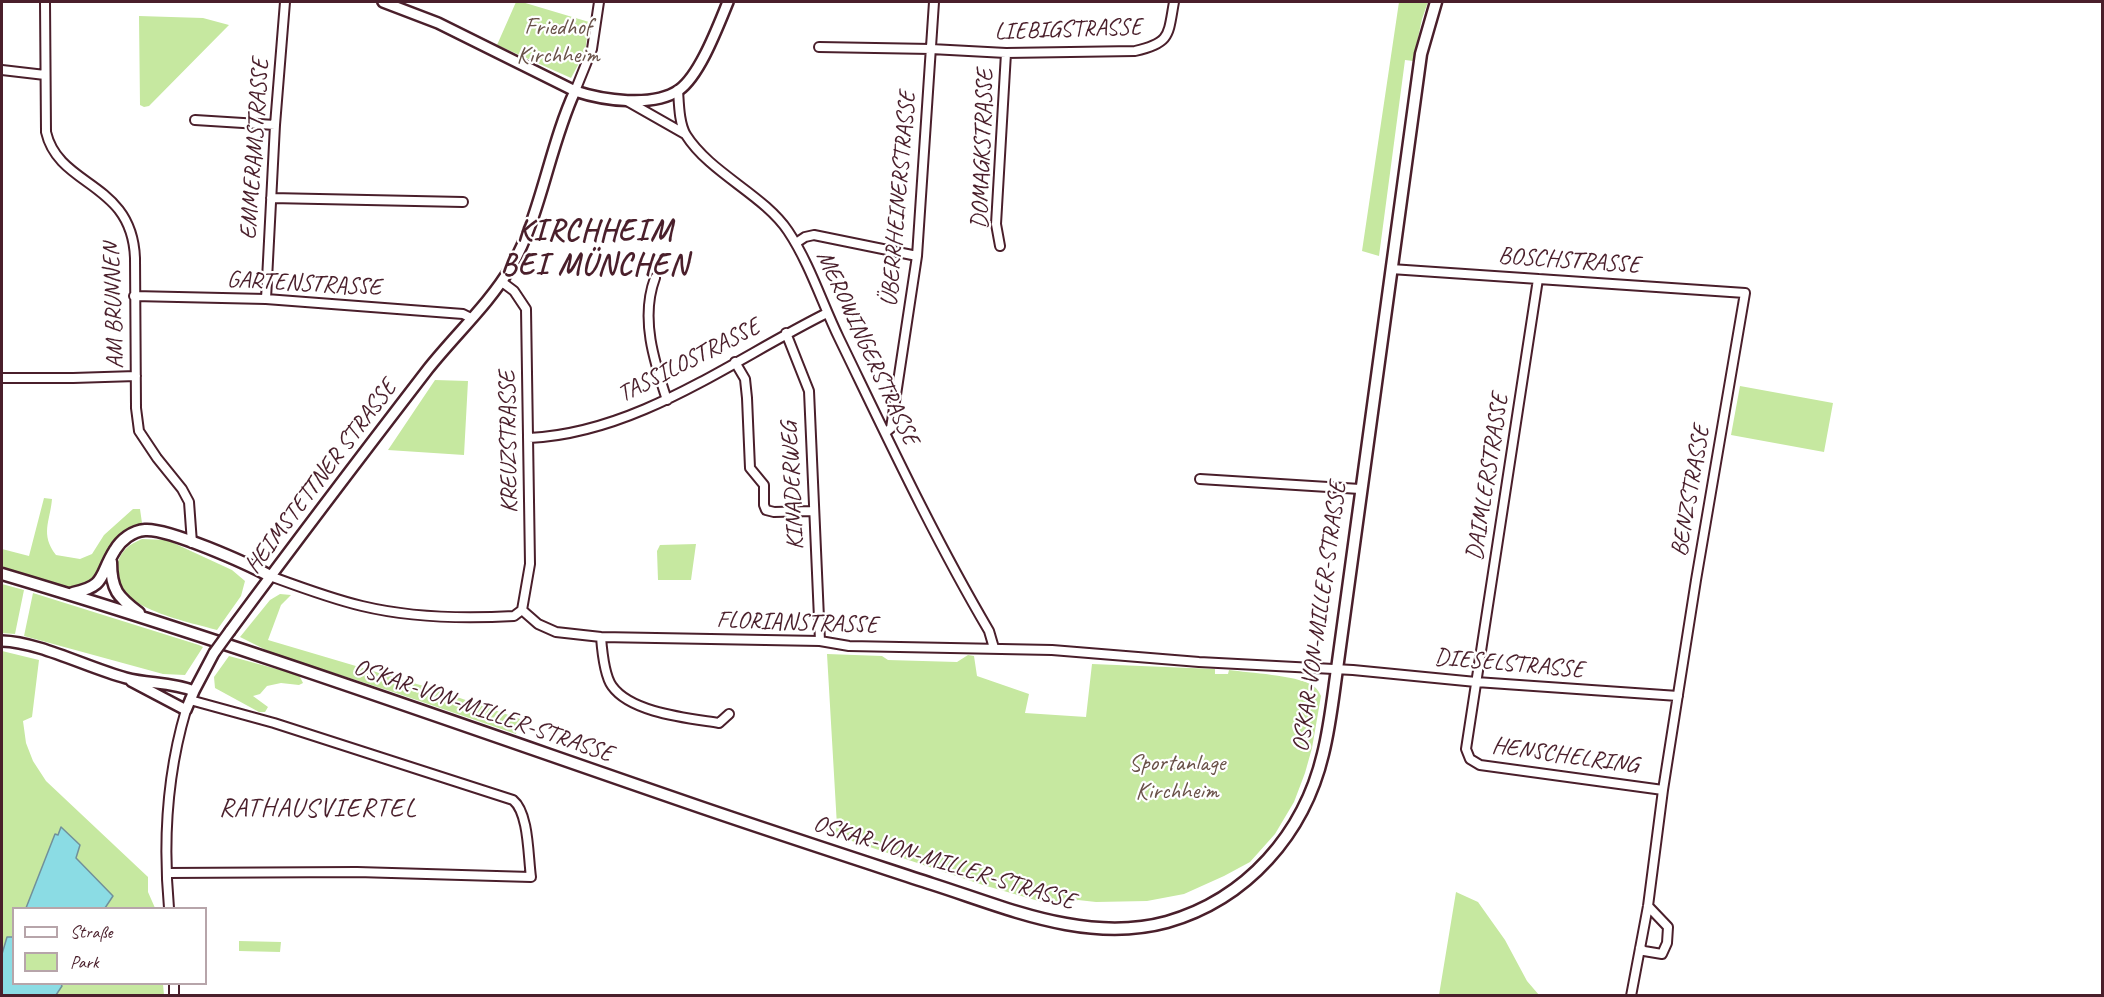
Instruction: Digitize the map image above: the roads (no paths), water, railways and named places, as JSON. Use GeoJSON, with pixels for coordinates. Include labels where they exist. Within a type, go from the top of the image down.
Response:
{"type":"FeatureCollection","features":[{"type":"Feature","properties":{"kind":"main road","name":"OSKAR-VON-MILLER-STRASSE"},"geometry":{"type":"LineString","coordinates":[[2,574],[144,617],[793,839],[1038,918],[1096,928],[1143,927],[1187,915],[1240,885],[1277,850],[1299,816],[1315,781],[1323,753],[1337,669],[1421,54],[1436,2]]}},
{"type":"Feature","properties":{"kind":"main road"},"geometry":{"type":"LineString","coordinates":[[70,594],[86,591],[96,586],[121,542],[135,533],[153,531],[192,543],[270,576]]}},
{"type":"Feature","properties":{"kind":"main road"},"geometry":{"type":"LineString","coordinates":[[111,559],[113,587],[124,602],[144,617]]}},
{"type":"Feature","properties":{"kind":"street","name":"AM BRUNNEN"},"geometry":{"type":"LineString","coordinates":[[45,2],[46,132],[48,141],[61,161],[114,203],[128,223],[134,248],[136,408],[139,431],[189,502],[192,543]]}},
{"type":"Feature","properties":{"kind":"street","name":"EMMERAMSTRASSE"},"geometry":{"type":"LineString","coordinates":[[267,299],[275,124],[285,2]]}},
{"type":"Feature","properties":{"kind":"street"},"geometry":{"type":"LineString","coordinates":[[383,2],[438,23],[574,91],[627,100],[663,96],[678,90],[704,57],[728,2]]}},
{"type":"Feature","properties":{"kind":"street"},"geometry":{"type":"LineString","coordinates":[[574,91],[592,49],[599,2]]}},
{"type":"Feature","properties":{"kind":"street","name":"ÜBERRHEINERSTRASSE"},"geometry":{"type":"LineString","coordinates":[[885,433],[891,429],[917,256],[934,2]]}},
{"type":"Feature","properties":{"kind":"street","name":"LIEBIGSTRASSE"},"geometry":{"type":"LineString","coordinates":[[819,47],[1006,53],[1135,51],[1155,47],[1167,35],[1174,2]]}},
{"type":"Feature","properties":{"kind":"street","name":"DOMAGKSTRASSE"},"geometry":{"type":"LineString","coordinates":[[1000,246],[996,224],[1006,53]]}},
{"type":"Feature","properties":{"kind":"street"},"geometry":{"type":"LineString","coordinates":[[2,70],[45,75]]}},
{"type":"Feature","properties":{"kind":"street"},"geometry":{"type":"LineString","coordinates":[[678,90],[681,121],[685,134]]}},
{"type":"Feature","properties":{"kind":"street","name":"HEIMSTETTNER STRASSE"},"geometry":{"type":"LineString","coordinates":[[169,907],[167,814],[179,735],[192,696],[214,653],[270,576],[422,376],[502,282],[524,242],[556,137],[574,91]]}},
{"type":"Feature","properties":{"kind":"street"},"geometry":{"type":"LineString","coordinates":[[627,100],[685,134]]}},
{"type":"Feature","properties":{"kind":"street"},"geometry":{"type":"LineString","coordinates":[[195,120],[275,124]]}},
{"type":"Feature","properties":{"kind":"street","name":"MEROWINGERSTRASSE"},"geometry":{"type":"LineString","coordinates":[[685,134],[702,154],[782,222],[796,243],[885,433],[939,540],[989,631],[994,648]]}},
{"type":"Feature","properties":{"kind":"street"},"geometry":{"type":"LineString","coordinates":[[271,198],[463,202]]}},
{"type":"Feature","properties":{"kind":"street"},"geometry":{"type":"LineString","coordinates":[[796,243],[805,237],[814,235],[917,256]]}},
{"type":"Feature","properties":{"kind":"street","name":"BOSCHSTRASSE"},"geometry":{"type":"LineString","coordinates":[[1391,269],[1745,293]]}},
{"type":"Feature","properties":{"kind":"street"},"geometry":{"type":"LineString","coordinates":[[655,278],[650,291],[649,307],[651,351],[667,400]]}},
{"type":"Feature","properties":{"kind":"street","name":"DAIMLERSTRASSE"},"geometry":{"type":"LineString","coordinates":[[1476,682],[1538,279]]}},
{"type":"Feature","properties":{"kind":"street","name":"KREUZSTRASSE"},"geometry":{"type":"LineString","coordinates":[[502,282],[514,291],[526,309],[530,564],[522,610]]}},
{"type":"Feature","properties":{"kind":"street","name":"BENZSTRASSE"},"geometry":{"type":"LineString","coordinates":[[1678,696],[1745,293]]}},
{"type":"Feature","properties":{"kind":"street","name":"GARTENSTRASSE"},"geometry":{"type":"LineString","coordinates":[[134,296],[267,299],[463,314],[471,318]]}},
{"type":"Feature","properties":{"kind":"street","name":"TASSILOSTRASSE"},"geometry":{"type":"LineString","coordinates":[[529,438],[559,437],[621,418],[667,400],[786,333],[827,313]]}},
{"type":"Feature","properties":{"kind":"street","name":"KINADERWEG"},"geometry":{"type":"LineString","coordinates":[[786,333],[809,391],[820,641]]}},
{"type":"Feature","properties":{"kind":"street"},"geometry":{"type":"LineString","coordinates":[[735,362],[744,378],[746,388],[750,468],[764,484],[766,510],[774,512],[813,511]]}},
{"type":"Feature","properties":{"kind":"street"},"geometry":{"type":"LineString","coordinates":[[2,378],[136,376]]}},
{"type":"Feature","properties":{"kind":"street"},"geometry":{"type":"LineString","coordinates":[[1200,478],[1360,489]]}},
{"type":"Feature","properties":{"kind":"street"},"geometry":{"type":"LineString","coordinates":[[176,537],[189,521]]}},
{"type":"Feature","properties":{"kind":"street"},"geometry":{"type":"LineString","coordinates":[[270,576],[362,606],[401,613],[449,618],[488,618],[514,616],[522,610]]}},
{"type":"Feature","properties":{"kind":"street","name":"FLORIANSTRASSE"},"geometry":{"type":"LineString","coordinates":[[522,610],[538,624],[556,632],[601,637],[820,641],[849,646],[994,648],[1337,669]]}},
{"type":"Feature","properties":{"kind":"street"},"geometry":{"type":"LineString","coordinates":[[601,637],[602,655],[611,686],[633,704],[656,712],[719,723],[729,714]]}},
{"type":"Feature","properties":{"kind":"street"},"geometry":{"type":"LineString","coordinates":[[2,641],[34,648],[126,678],[184,687],[192,696],[513,800],[520,806],[525,823],[531,876],[357,872],[167,873]]}},
{"type":"Feature","properties":{"kind":"street","name":"DIESELSTRASSE"},"geometry":{"type":"LineString","coordinates":[[1337,669],[1476,682],[1678,696]]}},
{"type":"Feature","properties":{"kind":"street"},"geometry":{"type":"LineString","coordinates":[[126,678],[186,710]]}},
{"type":"Feature","properties":{"kind":"street","name":"HENSCHELRING"},"geometry":{"type":"LineString","coordinates":[[1476,682],[1466,749],[1470,759],[1480,765],[1663,790]]}},
{"type":"Feature","properties":{"kind":"street","name":"HENSCHELRING"},"geometry":{"type":"LineString","coordinates":[[1631,996],[1648,906],[1678,696]]}},
{"type":"Feature","properties":{"kind":"street"},"geometry":{"type":"LineString","coordinates":[[1640,948],[1644,951],[1662,954],[1667,943],[1668,927],[1648,906]]}},
{"type":"Feature","properties":{"kind":"water"},"geometry":{"type":"Polygon","coordinates":[[[61,827],[80,845],[76,858],[113,896],[106,907],[26,907],[55,834],[58,835],[61,827]]]}},
{"type":"Feature","properties":{"kind":"water"},"geometry":{"type":"Polygon","coordinates":[[[7,937],[12,937],[12,985],[62,986],[56,995],[2,995],[2,954],[7,937]]]}},
{"type":"Feature","properties":{"kind":"district","name":"KIRCHHEIM BEI MÜNCHEN"},"geometry":{"type":"Point","coordinates":[595,249]}},
{"type":"Feature","properties":{"kind":"district","name":"RATHAUSVIERTEL"},"geometry":{"type":"Point","coordinates":[318,809]}},
{"type":"Feature","properties":{"kind":"park label","name":"Friedhof Kirchheim"},"geometry":{"type":"Point","coordinates":[558,42]}},
{"type":"Feature","properties":{"kind":"park label","name":"Sportanlage Kirchheim"},"geometry":{"type":"Point","coordinates":[1177,778]}}]}
